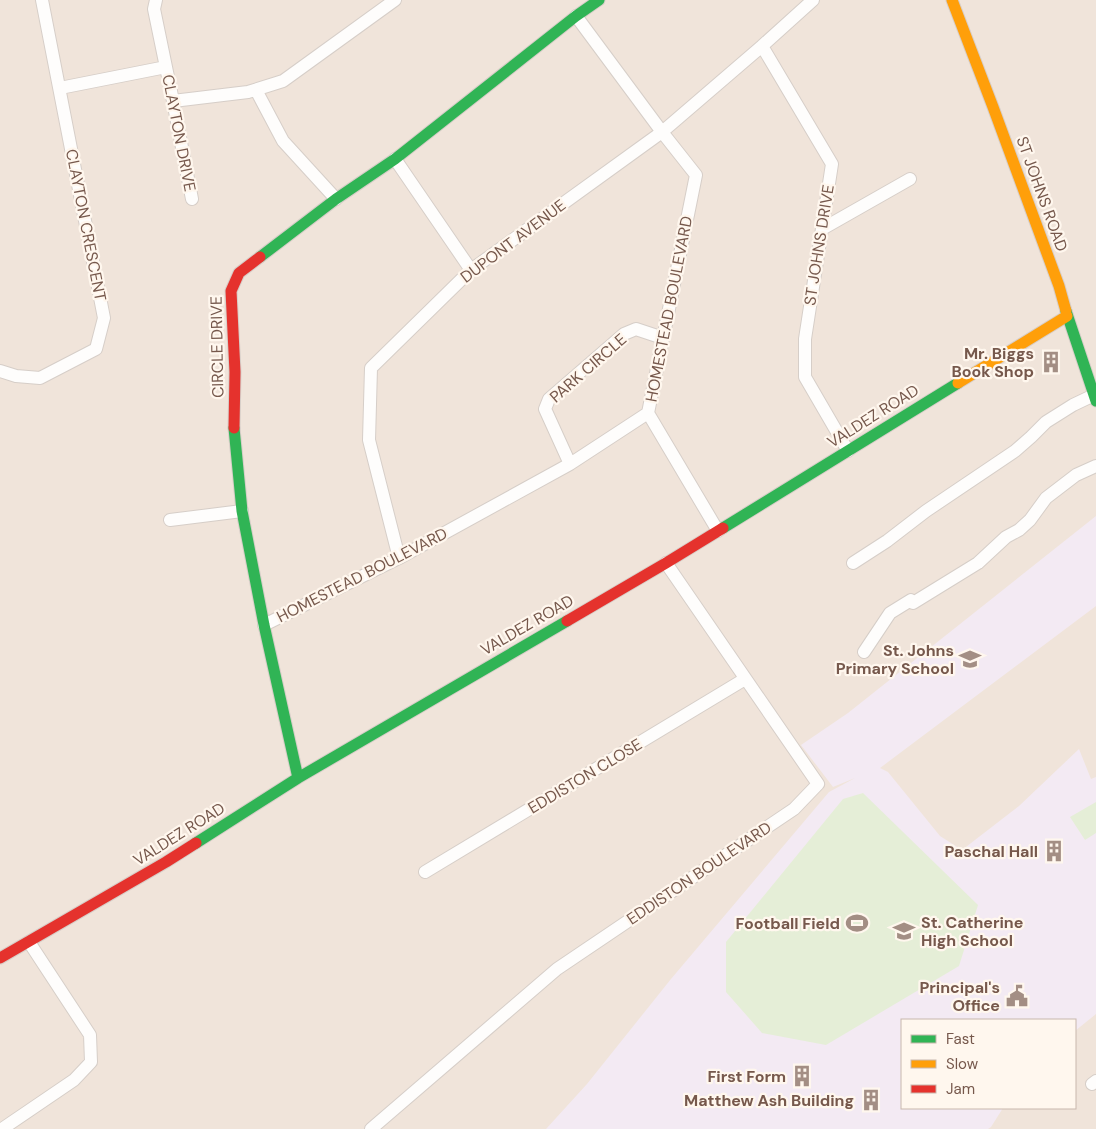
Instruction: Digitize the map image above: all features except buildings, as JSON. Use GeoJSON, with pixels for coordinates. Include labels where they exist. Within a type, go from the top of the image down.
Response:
{"type":"FeatureCollection","features":[{"type":"Feature","properties":{"kind":"street","name":"CLAYTON CRESCENT"},"geometry":{"type":"LineString","coordinates":[[0,371],[16,376],[40,378],[96,349],[104,318],[42,0]]}},
{"type":"Feature","properties":{"kind":"street","name":"CLAYTON DRIVE"},"geometry":{"type":"LineString","coordinates":[[156,0],[154,9],[192,199]]}},
{"type":"Feature","properties":{"kind":"street"},"geometry":{"type":"LineString","coordinates":[[173,101],[248,92],[283,81],[395,0]]}},
{"type":"Feature","properties":{"kind":"street","name":"CIRCLE DRIVE"},"geometry":{"type":"LineString","coordinates":[[298,778],[264,625],[242,511],[234,425],[235,372],[231,292],[239,273],[336,199],[394,159],[599,0]]}},
{"type":"Feature","properties":{"kind":"street","name":"DUPONT AVENUE"},"geometry":{"type":"LineString","coordinates":[[399,558],[369,440],[371,368],[472,270],[662,132],[813,0]]}},
{"type":"Feature","properties":{"kind":"street","name":"ST JOHNS ROAD"},"geometry":{"type":"LineString","coordinates":[[952,0],[1053,268],[1095,398]]}},
{"type":"Feature","properties":{"kind":"street","name":"HOMESTEAD BOULEVARD"},"geometry":{"type":"LineString","coordinates":[[264,625],[399,558],[570,464],[648,413],[696,175],[576,16]]}},
{"type":"Feature","properties":{"kind":"street","name":"ST JOHNS DRIVE"},"geometry":{"type":"LineString","coordinates":[[762,46],[832,164],[805,339],[805,377],[848,450]]}},
{"type":"Feature","properties":{"kind":"street","name":"CLAYTON DRIVE"},"geometry":{"type":"LineString","coordinates":[[60,88],[166,67]]}},
{"type":"Feature","properties":{"kind":"street"},"geometry":{"type":"LineString","coordinates":[[256,90],[282,141],[336,199]]}},
{"type":"Feature","properties":{"kind":"street"},"geometry":{"type":"LineString","coordinates":[[394,159],[472,270]]}},
{"type":"Feature","properties":{"kind":"street"},"geometry":{"type":"LineString","coordinates":[[822,229],[910,179]]}},
{"type":"Feature","properties":{"kind":"street","name":"VALDEZ ROAD"},"geometry":{"type":"LineString","coordinates":[[0,958],[166,862],[298,778],[666,563],[1067,316]]}},
{"type":"Feature","properties":{"kind":"street","name":"PARK CIRCLE"},"geometry":{"type":"LineString","coordinates":[[570,464],[545,409],[549,399],[624,334],[636,329],[663,338]]}},
{"type":"Feature","properties":{"kind":"street"},"geometry":{"type":"LineString","coordinates":[[853,563],[1015,451],[1046,422],[1073,405],[1095,398]]}},
{"type":"Feature","properties":{"kind":"street"},"geometry":{"type":"LineString","coordinates":[[648,413],[718,531]]}},
{"type":"Feature","properties":{"kind":"street"},"geometry":{"type":"LineString","coordinates":[[864,652],[890,613],[911,600],[913,603],[978,564],[1006,537],[1019,530],[1030,520],[1046,498],[1076,475],[1096,466]]}},
{"type":"Feature","properties":{"kind":"street"},"geometry":{"type":"LineString","coordinates":[[170,520],[242,511]]}},
{"type":"Feature","properties":{"kind":"street","name":"EDDISTON BOULEVARD"},"geometry":{"type":"LineString","coordinates":[[371,1129],[556,969],[794,809],[818,784],[666,563]]}},
{"type":"Feature","properties":{"kind":"street","name":"EDDISTON CLOSE"},"geometry":{"type":"LineString","coordinates":[[425,872],[745,679]]}},
{"type":"Feature","properties":{"kind":"street"},"geometry":{"type":"LineString","coordinates":[[2,1129],[74,1080],[91,1062],[90,1035],[29,942]]}},
{"type":"Feature","properties":{"kind":"shaded area"},"geometry":{"type":"Polygon","coordinates":[[[0,0],[1096,0],[1096,1129],[0,1129],[0,0]]]}},
{"type":"Feature","properties":{"kind":"shaded area","name":"St. Catherine High School"},"geometry":{"type":"Polygon","coordinates":[[[1096,516],[1096,606],[880,768],[888,772],[940,836],[962,850],[1019,806],[1079,749],[1091,779],[1096,777],[1096,1014],[1076,1030],[1076,1019],[901,1019],[901,1109],[1002,1109],[988,1129],[546,1129],[587,1084],[671,979],[829,792],[855,778],[833,787],[801,745],[848,713],[1096,516]]]}},
{"type":"Feature","properties":{"kind":"green space","name":"Football Field"},"geometry":{"type":"Polygon","coordinates":[[[863,793],[978,905],[959,966],[826,1045],[762,1033],[726,992],[726,942],[843,799],[863,793]]]}},
{"type":"Feature","properties":{"kind":"green space"},"geometry":{"type":"Polygon","coordinates":[[[1096,802],[1096,833],[1085,840],[1070,817],[1096,802]]]}},
{"type":"Feature","properties":{"kind":"traffic: fast"},"geometry":{"type":"LineString","coordinates":[[260,257],[336,199],[395,159],[576,16],[599,0]]}},
{"type":"Feature","properties":{"kind":"traffic: fast"},"geometry":{"type":"LineString","coordinates":[[1066,311],[1096,401]]}},
{"type":"Feature","properties":{"kind":"traffic: fast"},"geometry":{"type":"LineString","coordinates":[[723,528],[958,383]]}},
{"type":"Feature","properties":{"kind":"traffic: fast"},"geometry":{"type":"LineString","coordinates":[[234,428],[242,511],[264,625],[298,778]]}},
{"type":"Feature","properties":{"kind":"traffic: fast"},"geometry":{"type":"LineString","coordinates":[[196,843],[298,778],[567,621]]}},
{"type":"Feature","properties":{"kind":"traffic: slow"},"geometry":{"type":"LineString","coordinates":[[952,0],[1059,286],[1066,311]]}},
{"type":"Feature","properties":{"kind":"traffic: slow"},"geometry":{"type":"LineString","coordinates":[[958,383],[1067,316]]}},
{"type":"Feature","properties":{"kind":"traffic: jam"},"geometry":{"type":"LineString","coordinates":[[234,428],[235,372],[231,291],[239,273],[260,257]]}},
{"type":"Feature","properties":{"kind":"traffic: jam"},"geometry":{"type":"LineString","coordinates":[[567,621],[723,528]]}},
{"type":"Feature","properties":{"kind":"traffic: jam"},"geometry":{"type":"LineString","coordinates":[[0,958],[196,843]]}},
{"type":"Feature","properties":{"kind":"place","name":"Mr. Biggs Book Shop"},"geometry":{"type":"Point","coordinates":[1051,362]}},
{"type":"Feature","properties":{"kind":"place","name":"St. Johns Primary School"},"geometry":{"type":"Point","coordinates":[970,659]}},
{"type":"Feature","properties":{"kind":"place","name":"Paschal Hall"},"geometry":{"type":"Point","coordinates":[1054,851]}},
{"type":"Feature","properties":{"kind":"place","name":"Football Field"},"geometry":{"type":"Point","coordinates":[857,923]}},
{"type":"Feature","properties":{"kind":"place","name":"St. Catherine High School"},"geometry":{"type":"Point","coordinates":[904,931]}},
{"type":"Feature","properties":{"kind":"place","name":"Principal's Office"},"geometry":{"type":"Point","coordinates":[1017,996]}},
{"type":"Feature","properties":{"kind":"place","name":"First Form"},"geometry":{"type":"Point","coordinates":[802,1076]}},
{"type":"Feature","properties":{"kind":"place","name":"Matthew Ash Building"},"geometry":{"type":"Point","coordinates":[871,1100]}}]}
